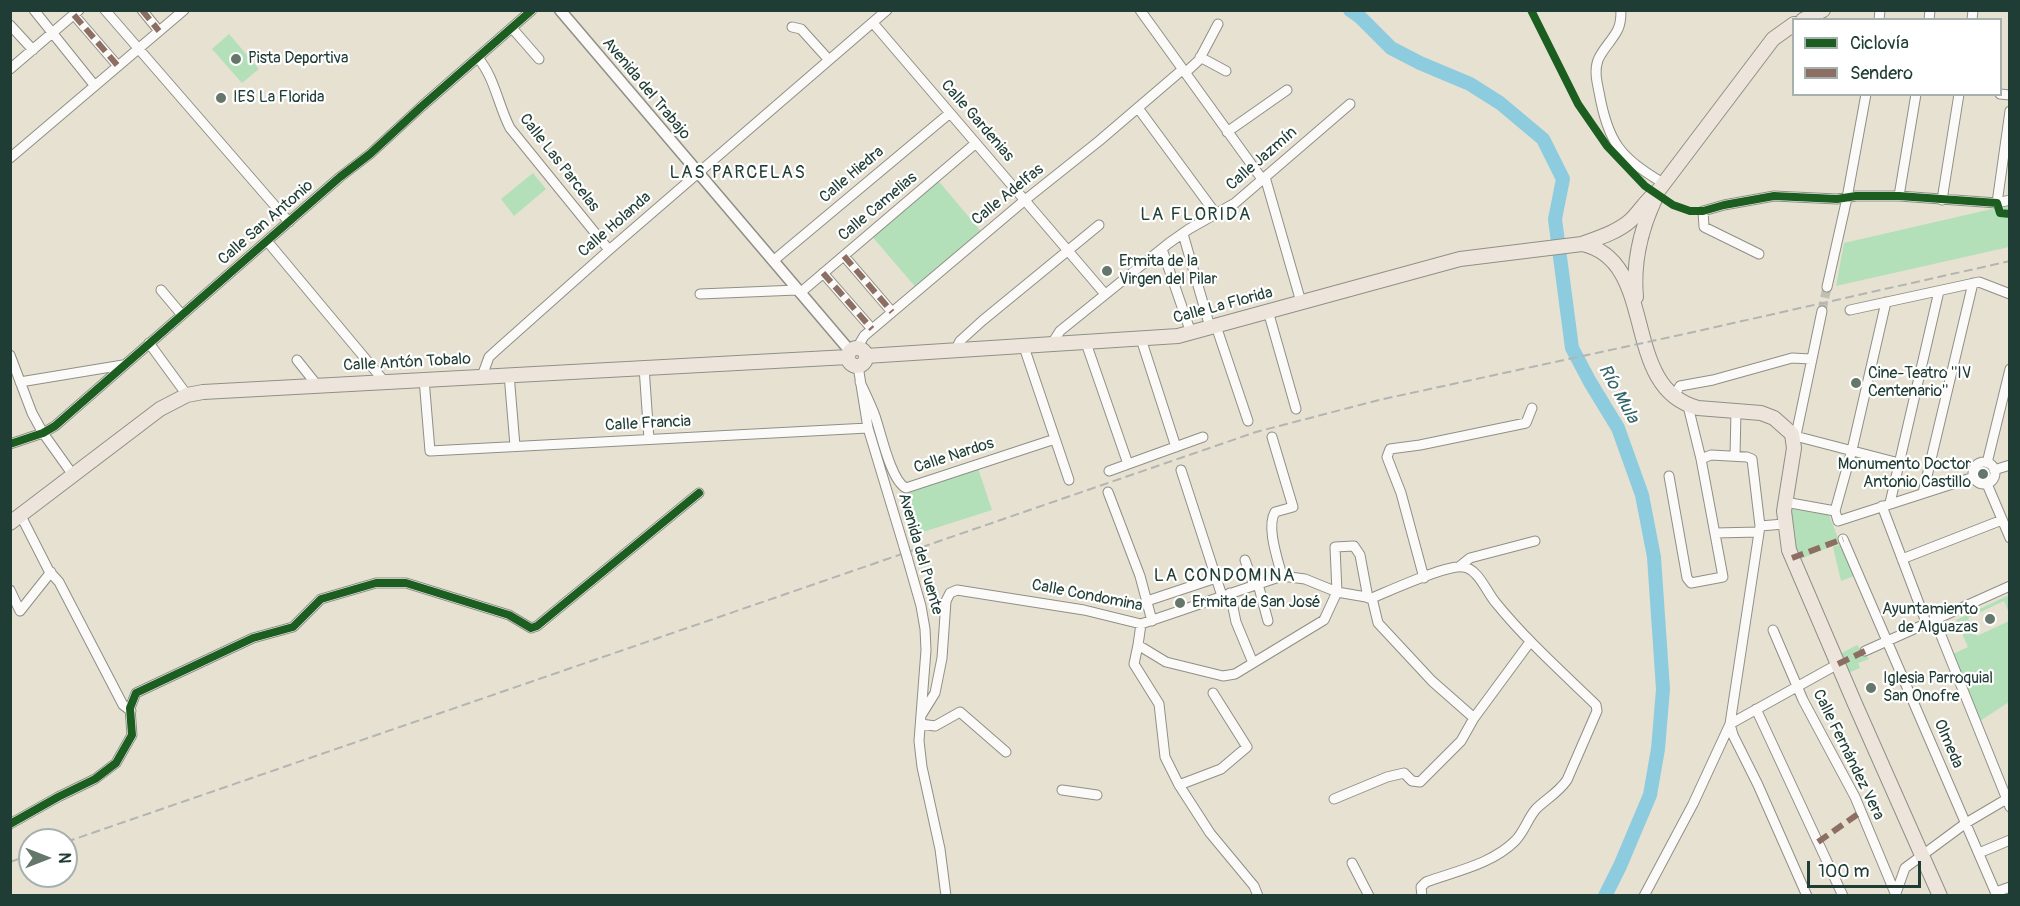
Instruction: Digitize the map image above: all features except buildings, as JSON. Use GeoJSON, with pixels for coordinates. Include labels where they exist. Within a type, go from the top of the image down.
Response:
{"type":"FeatureCollection","features":[{"type":"Feature","properties":{"kind":"main road"},"geometry":{"type":"LineString","coordinates":[[1639,324],[1635,279],[1639,249],[1660,187],[1773,39],[1792,25]]}},
{"type":"Feature","properties":{"kind":"main road","name":"Calle La Florida"},"geometry":{"type":"LineString","coordinates":[[856,356],[1178,336],[1460,259],[1582,244],[1613,231],[1632,219],[1660,187]]}},
{"type":"Feature","properties":{"kind":"main road"},"geometry":{"type":"LineString","coordinates":[[1626,228],[1635,233],[1639,249],[1629,263],[1611,259],[1605,242],[1613,231],[1626,228]]}},
{"type":"Feature","properties":{"kind":"main road"},"geometry":{"type":"LineString","coordinates":[[1582,244],[1601,250],[1611,259],[1626,281],[1654,370],[1664,386],[1674,396],[1688,406],[1761,413],[1774,418],[1787,428],[1795,439],[1785,502],[1784,524],[1794,564],[1940,896]]}},
{"type":"Feature","properties":{"kind":"main road","name":"Calle Antón Tobalo"},"geometry":{"type":"LineString","coordinates":[[16,519],[160,409],[187,395],[225,389],[856,356]]}},
{"type":"Feature","properties":{"kind":"street"},"geometry":{"type":"LineString","coordinates":[[34,10],[95,86]]}},
{"type":"Feature","properties":{"kind":"street"},"geometry":{"type":"LineString","coordinates":[[105,10],[289,222]]}},
{"type":"Feature","properties":{"kind":"street"},"geometry":{"type":"LineString","coordinates":[[142,10],[159,31]]}},
{"type":"Feature","properties":{"kind":"street","name":"Calle San Antonio"},"geometry":{"type":"LineString","coordinates":[[10,444],[43,433],[55,426],[340,177],[370,154],[532,10]]}},
{"type":"Feature","properties":{"kind":"street","name":"Avenida del Trabajo"},"geometry":{"type":"LineString","coordinates":[[560,10],[856,356]]}},
{"type":"Feature","properties":{"kind":"street","name":"Calle Holanda"},"geometry":{"type":"LineString","coordinates":[[482,376],[489,357],[887,10]]}},
{"type":"Feature","properties":{"kind":"street"},"geometry":{"type":"LineString","coordinates":[[1140,10],[1227,132],[1264,178],[1301,302]]}},
{"type":"Feature","properties":{"kind":"street"},"geometry":{"type":"LineString","coordinates":[[1621,10],[1620,27],[1597,63],[1596,79],[1603,112],[1610,135],[1621,152],[1660,187]]}},
{"type":"Feature","properties":{"kind":"street"},"geometry":{"type":"LineString","coordinates":[[10,158],[180,12]]}},
{"type":"Feature","properties":{"kind":"street"},"geometry":{"type":"LineString","coordinates":[[10,69],[77,13],[118,66]]}},
{"type":"Feature","properties":{"kind":"street","name":"Calle Gardenias"},"geometry":{"type":"LineString","coordinates":[[873,23],[1105,294]]}},
{"type":"Feature","properties":{"kind":"street","name":"Calle Adelfas"},"geometry":{"type":"LineString","coordinates":[[856,356],[860,341],[872,329],[1200,57],[1218,24]]}},
{"type":"Feature","properties":{"kind":"street"},"geometry":{"type":"LineString","coordinates":[[10,25],[33,50]]}},
{"type":"Feature","properties":{"kind":"street"},"geometry":{"type":"LineString","coordinates":[[792,27],[801,29],[829,60]]}},
{"type":"Feature","properties":{"kind":"street"},"geometry":{"type":"LineString","coordinates":[[512,28],[539,59]]}},
{"type":"Feature","properties":{"kind":"street"},"geometry":{"type":"LineString","coordinates":[[1200,57],[1226,71]]}},
{"type":"Feature","properties":{"kind":"street","name":"Calle Las Parcelas"},"geometry":{"type":"LineString","coordinates":[[478,58],[490,76],[502,113],[510,128],[609,250]]}},
{"type":"Feature","properties":{"kind":"street"},"geometry":{"type":"LineString","coordinates":[[1227,132],[1287,90]]}},
{"type":"Feature","properties":{"kind":"street"},"geometry":{"type":"LineString","coordinates":[[1827,288],[1847,198],[1866,96]]}},
{"type":"Feature","properties":{"kind":"street"},"geometry":{"type":"LineString","coordinates":[[1899,196],[1916,96]]}},
{"type":"Feature","properties":{"kind":"street"},"geometry":{"type":"LineString","coordinates":[[1942,200],[1959,96]]}},
{"type":"Feature","properties":{"kind":"street","name":"Calle Jazmín"},"geometry":{"type":"LineString","coordinates":[[1051,345],[1060,331],[1105,294],[1183,234],[1235,203],[1350,104]]}},
{"type":"Feature","properties":{"kind":"street"},"geometry":{"type":"LineString","coordinates":[[1138,108],[1216,214]]}},
{"type":"Feature","properties":{"kind":"street"},"geometry":{"type":"LineString","coordinates":[[1997,203],[2007,151],[2010,111]]}},
{"type":"Feature","properties":{"kind":"street","name":"Calle Hiedra"},"geometry":{"type":"LineString","coordinates":[[773,261],[950,113]]}},
{"type":"Feature","properties":{"kind":"street","name":"Calle Camelias"},"geometry":{"type":"LineString","coordinates":[[799,291],[844,256],[976,143]]}},
{"type":"Feature","properties":{"kind":"street"},"geometry":{"type":"LineString","coordinates":[[1759,254],[1704,227],[1703,211],[1774,195],[1837,199],[1856,195],[1899,196],[1997,203],[2010,200]]}},
{"type":"Feature","properties":{"kind":"street"},"geometry":{"type":"LineString","coordinates":[[955,351],[960,340],[1099,225]]}},
{"type":"Feature","properties":{"kind":"street"},"geometry":{"type":"LineString","coordinates":[[1183,234],[1213,327],[1248,421]]}},
{"type":"Feature","properties":{"kind":"street"},"geometry":{"type":"LineString","coordinates":[[267,241],[384,381]]}},
{"type":"Feature","properties":{"kind":"street"},"geometry":{"type":"LineString","coordinates":[[1162,249],[1191,333]]}},
{"type":"Feature","properties":{"kind":"street"},"geometry":{"type":"LineString","coordinates":[[844,256],[892,312]]}},
{"type":"Feature","properties":{"kind":"street"},"geometry":{"type":"LineString","coordinates":[[823,273],[872,329]]}},
{"type":"Feature","properties":{"kind":"street"},"geometry":{"type":"LineString","coordinates":[[1850,310],[1979,282],[2010,294]]}},
{"type":"Feature","properties":{"kind":"street"},"geometry":{"type":"LineString","coordinates":[[1923,493],[1972,284]]}},
{"type":"Feature","properties":{"kind":"street"},"geometry":{"type":"LineString","coordinates":[[161,290],[182,315]]}},
{"type":"Feature","properties":{"kind":"street"},"geometry":{"type":"LineString","coordinates":[[700,294],[799,291]]}},
{"type":"Feature","properties":{"kind":"street"},"geometry":{"type":"LineString","coordinates":[[1895,894],[1905,868],[1922,854],[1966,823],[2008,801],[1902,559],[1886,505],[1899,463],[1939,291]]}},
{"type":"Feature","properties":{"kind":"street"},"geometry":{"type":"LineString","coordinates":[[1886,302],[1852,450],[1835,511],[1838,521],[1974,477]]}},
{"type":"Feature","properties":{"kind":"street"},"geometry":{"type":"LineString","coordinates":[[1268,311],[1296,409]]}},
{"type":"Feature","properties":{"kind":"street"},"geometry":{"type":"LineString","coordinates":[[1822,311],[1795,439],[1852,450],[1899,463]]}},
{"type":"Feature","properties":{"kind":"street"},"geometry":{"type":"LineString","coordinates":[[1141,339],[1176,447]]}},
{"type":"Feature","properties":{"kind":"street"},"geometry":{"type":"LineString","coordinates":[[150,343],[187,395]]}},
{"type":"Feature","properties":{"kind":"street"},"geometry":{"type":"LineString","coordinates":[[1086,343],[1128,464]]}},
{"type":"Feature","properties":{"kind":"street"},"geometry":{"type":"LineString","coordinates":[[1024,346],[1070,480]]}},
{"type":"Feature","properties":{"kind":"street"},"geometry":{"type":"LineString","coordinates":[[10,355],[32,413],[73,476]]}},
{"type":"Feature","properties":{"kind":"street","name":"Avenida del Puente"},"geometry":{"type":"LineString","coordinates":[[856,356],[868,428],[906,552],[925,629],[926,650],[919,741],[922,767],[940,849],[946,896]]}},
{"type":"Feature","properties":{"kind":"street"},"geometry":{"type":"LineString","coordinates":[[1674,396],[1680,386],[1713,380],[1792,358],[1811,359]]}},
{"type":"Feature","properties":{"kind":"street"},"geometry":{"type":"LineString","coordinates":[[297,360],[317,385]]}},
{"type":"Feature","properties":{"kind":"street"},"geometry":{"type":"LineString","coordinates":[[20,382],[125,365]]}},
{"type":"Feature","properties":{"kind":"street"},"geometry":{"type":"LineString","coordinates":[[644,367],[650,439]]}},
{"type":"Feature","properties":{"kind":"street"},"geometry":{"type":"LineString","coordinates":[[1987,462],[2010,369]]}},
{"type":"Feature","properties":{"kind":"street"},"geometry":{"type":"LineString","coordinates":[[509,374],[515,446]]}},
{"type":"Feature","properties":{"kind":"street","name":"Calle Francia"},"geometry":{"type":"LineString","coordinates":[[424,379],[430,451],[868,428]]}},
{"type":"Feature","properties":{"kind":"street","name":"Calle Nardos"},"geometry":{"type":"LineString","coordinates":[[860,382],[899,483],[906,488],[1055,439]]}},
{"type":"Feature","properties":{"kind":"street"},"geometry":{"type":"LineString","coordinates":[[1669,476],[1688,578],[1691,583],[1723,577],[1701,459],[1688,406]]}},
{"type":"Feature","properties":{"kind":"street"},"geometry":{"type":"LineString","coordinates":[[1999,410],[2010,406]]}},
{"type":"Feature","properties":{"kind":"street"},"geometry":{"type":"LineString","coordinates":[[1424,578],[1401,493],[1387,457],[1390,449],[1526,423],[1532,408]]}},
{"type":"Feature","properties":{"kind":"street"},"geometry":{"type":"LineString","coordinates":[[1736,411],[1736,456]]}},
{"type":"Feature","properties":{"kind":"street"},"geometry":{"type":"LineString","coordinates":[[1109,471],[1203,437]]}},
{"type":"Feature","properties":{"kind":"street"},"geometry":{"type":"LineString","coordinates":[[1272,437],[1293,507],[1275,512],[1272,517],[1274,546],[1282,576]]}},
{"type":"Feature","properties":{"kind":"street"},"geometry":{"type":"LineString","coordinates":[[1644,896],[1693,804],[1730,724],[1759,529],[1752,459],[1711,455],[1701,459]]}},
{"type":"Feature","properties":{"kind":"street"},"geometry":{"type":"LineString","coordinates":[[1974,477],[1975,467],[1987,462]]}},
{"type":"Feature","properties":{"kind":"street"},"geometry":{"type":"LineString","coordinates":[[1987,462],[1994,470]]}},
{"type":"Feature","properties":{"kind":"street"},"geometry":{"type":"LineString","coordinates":[[1994,470],[2010,465]]}},
{"type":"Feature","properties":{"kind":"street"},"geometry":{"type":"LineString","coordinates":[[1182,470],[1216,578],[1226,594],[1253,663]]}},
{"type":"Feature","properties":{"kind":"street"},"geometry":{"type":"LineString","coordinates":[[1974,477],[1981,483],[1987,484],[1992,480],[1994,470]]}},
{"type":"Feature","properties":{"kind":"street"},"geometry":{"type":"LineString","coordinates":[[1987,484],[2010,538]]}},
{"type":"Feature","properties":{"kind":"street"},"geometry":{"type":"LineString","coordinates":[[1108,492],[1148,602],[1152,621]]}},
{"type":"Feature","properties":{"kind":"street"},"geometry":{"type":"LineString","coordinates":[[10,824],[95,779],[117,764],[132,735],[131,711],[136,693],[253,638],[293,627],[321,599],[376,583],[406,583],[508,615],[531,628],[537,626],[699,493]]}},
{"type":"Feature","properties":{"kind":"street"},"geometry":{"type":"LineString","coordinates":[[1785,502],[1835,511]]}},
{"type":"Feature","properties":{"kind":"street"},"geometry":{"type":"LineString","coordinates":[[16,519],[59,582],[123,705],[131,711]]}},
{"type":"Feature","properties":{"kind":"street"},"geometry":{"type":"LineString","coordinates":[[1902,559],[2002,520]]}},
{"type":"Feature","properties":{"kind":"street"},"geometry":{"type":"LineString","coordinates":[[1715,533],[1784,524]]}},
{"type":"Feature","properties":{"kind":"street","name":"Olmeda"},"geometry":{"type":"LineString","coordinates":[[1843,539],[1996,894]]}},
{"type":"Feature","properties":{"kind":"street"},"geometry":{"type":"LineString","coordinates":[[1370,598],[1460,566],[1470,558],[1535,541]]}},
{"type":"Feature","properties":{"kind":"street"},"geometry":{"type":"LineString","coordinates":[[1138,645],[1166,662],[1223,676],[1235,674],[1324,620],[1337,592],[1335,547],[1354,546],[1360,555],[1378,623],[1432,681],[1474,718]]}},
{"type":"Feature","properties":{"kind":"street"},"geometry":{"type":"LineString","coordinates":[[1245,560],[1268,621]]}},
{"type":"Feature","properties":{"kind":"street"},"geometry":{"type":"LineString","coordinates":[[1422,896],[1421,887],[1426,882],[1488,859],[1507,848],[1517,838],[1535,810],[1561,789],[1567,780],[1597,711],[1596,705],[1530,642],[1490,596],[1472,570],[1460,566]]}},
{"type":"Feature","properties":{"kind":"street"},"geometry":{"type":"LineString","coordinates":[[10,590],[20,611],[51,572]]}},
{"type":"Feature","properties":{"kind":"street","name":"Calle Condomina"},"geometry":{"type":"LineString","coordinates":[[922,719],[935,693],[942,658],[946,601],[950,593],[957,590],[1084,610],[1141,624],[1282,576],[1305,579],[1337,592],[1370,598]]}},
{"type":"Feature","properties":{"kind":"street"},"geometry":{"type":"LineString","coordinates":[[1148,602],[1216,578]]}},
{"type":"Feature","properties":{"kind":"street"},"geometry":{"type":"LineString","coordinates":[[1865,651],[2010,586]]}},
{"type":"Feature","properties":{"kind":"street"},"geometry":{"type":"LineString","coordinates":[[1167,595],[1173,613]]}},
{"type":"Feature","properties":{"kind":"street"},"geometry":{"type":"LineString","coordinates":[[1141,624],[1134,664],[1159,704],[1165,757],[1179,785],[1210,833],[1254,886],[1258,896]]}},
{"type":"Feature","properties":{"kind":"street","name":"Calle Fernández Vera"},"geometry":{"type":"LineString","coordinates":[[1773,630],[1798,687],[1855,797],[1895,894]]}},
{"type":"Feature","properties":{"kind":"street"},"geometry":{"type":"LineString","coordinates":[[1334,799],[1387,777],[1404,773],[1412,781],[1420,782],[1461,741],[1474,718],[1530,642]]}},
{"type":"Feature","properties":{"kind":"street"},"geometry":{"type":"LineString","coordinates":[[1730,724],[1838,664]]}},
{"type":"Feature","properties":{"kind":"street"},"geometry":{"type":"LineString","coordinates":[[1179,785],[1221,769],[1247,747],[1214,693]]}},
{"type":"Feature","properties":{"kind":"street"},"geometry":{"type":"LineString","coordinates":[[1756,709],[1843,896]]}},
{"type":"Feature","properties":{"kind":"street"},"geometry":{"type":"LineString","coordinates":[[922,719],[935,726],[960,712],[1006,752]]}},
{"type":"Feature","properties":{"kind":"street"},"geometry":{"type":"LineString","coordinates":[[1730,724],[1807,896]]}},
{"type":"Feature","properties":{"kind":"street"},"geometry":{"type":"LineString","coordinates":[[1062,790],[1097,795]]}},
{"type":"Feature","properties":{"kind":"street"},"geometry":{"type":"LineString","coordinates":[[1979,853],[2010,840]]}},
{"type":"Feature","properties":{"kind":"street"},"geometry":{"type":"LineString","coordinates":[[1352,863],[1369,896]]}},
{"type":"Feature","properties":{"kind":"street"},"geometry":{"type":"LineString","coordinates":[[1996,894],[2010,886]]}},
{"type":"Feature","properties":{"kind":"green space","name":"Pista Deportiva"},"geometry":{"type":"Polygon","coordinates":[[[229,34],[259,69],[242,83],[212,49],[229,34]]]}},
{"type":"Feature","properties":{"kind":"green space"},"geometry":{"type":"Polygon","coordinates":[[[533,173],[546,189],[514,216],[501,199],[533,173]]]}},
{"type":"Feature","properties":{"kind":"green space"},"geometry":{"type":"Polygon","coordinates":[[[936,178],[984,235],[918,290],[870,234],[936,178]]]}},
{"type":"Feature","properties":{"kind":"green space"},"geometry":{"type":"Polygon","coordinates":[[[2009,205],[2009,247],[1836,286],[1844,243],[2009,205]]]}},
{"type":"Feature","properties":{"kind":"green space"},"geometry":{"type":"Polygon","coordinates":[[[977,465],[992,510],[920,533],[903,487],[977,465]]]}},
{"type":"Feature","properties":{"kind":"green space"},"geometry":{"type":"Polygon","coordinates":[[[1791,509],[1829,515],[1840,543],[1795,561],[1791,509]]]}},
{"type":"Feature","properties":{"kind":"green space"},"geometry":{"type":"Polygon","coordinates":[[[1841,544],[1854,576],[1841,581],[1833,547],[1841,544]]]}},
{"type":"Feature","properties":{"kind":"green space"},"geometry":{"type":"Polygon","coordinates":[[[2009,595],[2009,613],[2004,601],[1968,618],[1977,636],[2009,621],[2009,702],[1980,721],[1951,655],[1968,647],[1956,620],[2009,595]]]}},
{"type":"Feature","properties":{"kind":"green space"},"geometry":{"type":"Polygon","coordinates":[[[1857,645],[1869,659],[1858,663],[1860,668],[1848,673],[1838,655],[1857,645]]]}},
{"type":"Feature","properties":{"kind":"waterway","name":"Río Mula"},"geometry":{"type":"LineString","coordinates":[[1350,10],[1391,48],[1470,84],[1500,103],[1543,139],[1563,179],[1555,219],[1572,348],[1618,428],[1642,495],[1654,557],[1663,689],[1658,749],[1650,795],[1605,896]]}},
{"type":"Feature","properties":{"kind":"tunnel"},"geometry":{"type":"LineString","coordinates":[[1822,311],[1827,287]]}},
{"type":"Feature","properties":{"kind":"railway"},"geometry":{"type":"LineString","coordinates":[[78,838],[1256,432],[1379,400],[2010,261]]}},
{"type":"Feature","properties":{"kind":"railway"},"geometry":{"type":"LineString","coordinates":[[10,862],[18,859]]}},
{"type":"Feature","properties":{"kind":"marked path"},"geometry":{"type":"LineString","coordinates":[[142,10],[159,31]]}},
{"type":"Feature","properties":{"kind":"marked path"},"geometry":{"type":"LineString","coordinates":[[74,15],[118,66]]}},
{"type":"Feature","properties":{"kind":"marked path"},"geometry":{"type":"LineString","coordinates":[[844,256],[892,312]]}},
{"type":"Feature","properties":{"kind":"marked path"},"geometry":{"type":"LineString","coordinates":[[823,273],[872,329]]}},
{"type":"Feature","properties":{"kind":"marked path"},"geometry":{"type":"LineString","coordinates":[[1792,558],[1843,539]]}},
{"type":"Feature","properties":{"kind":"marked path"},"geometry":{"type":"LineString","coordinates":[[1838,664],[1865,651]]}},
{"type":"Feature","properties":{"kind":"marked path"},"geometry":{"type":"LineString","coordinates":[[1818,842],[1861,812]]}},
{"type":"Feature","properties":{"kind":"cycle path"},"geometry":{"type":"LineString","coordinates":[[10,444],[43,433],[55,426],[340,177],[370,154],[532,10]]}},
{"type":"Feature","properties":{"kind":"cycle path"},"geometry":{"type":"LineString","coordinates":[[1531,10],[1578,104],[1607,146],[1645,186],[1673,205],[1690,211],[1703,211],[1774,196],[1837,199],[1856,196],[1899,196],[1997,203],[2000,213],[2010,214]]}},
{"type":"Feature","properties":{"kind":"cycle path"},"geometry":{"type":"LineString","coordinates":[[10,824],[95,779],[116,763],[132,735],[130,708],[136,693],[253,638],[293,627],[321,599],[376,583],[406,583],[509,615],[531,628],[537,626],[699,493]]}},
{"type":"Feature","properties":{"kind":"place","name":"Pista Deportiva"},"geometry":{"type":"Point","coordinates":[236,59]}},
{"type":"Feature","properties":{"kind":"place","name":"IES La Florida"},"geometry":{"type":"Point","coordinates":[221,98]}},
{"type":"Feature","properties":{"kind":"place","name":"Ermita de la Virgen del Pilar"},"geometry":{"type":"Point","coordinates":[1107,271]}},
{"type":"Feature","properties":{"kind":"place","name":"Cine-Teatro ''IV Centenario''"},"geometry":{"type":"Point","coordinates":[1856,383]}},
{"type":"Feature","properties":{"kind":"place","name":"Monumento Doctor Antonio Castillo"},"geometry":{"type":"Point","coordinates":[1983,474]}},
{"type":"Feature","properties":{"kind":"place","name":"Ermita de San José"},"geometry":{"type":"Point","coordinates":[1180,603]}},
{"type":"Feature","properties":{"kind":"place","name":"Ayuntamiento de Alguazas"},"geometry":{"type":"Point","coordinates":[1990,619]}},
{"type":"Feature","properties":{"kind":"place","name":"Iglesia Parroquial San Onofre"},"geometry":{"type":"Point","coordinates":[1871,688]}},
{"type":"Feature","properties":{"kind":"district","name":"LAS PARCELAS"},"geometry":{"type":"Point","coordinates":[738,173]}},
{"type":"Feature","properties":{"kind":"district","name":"LA FLORIDA"},"geometry":{"type":"Point","coordinates":[1196,215]}},
{"type":"Feature","properties":{"kind":"district","name":"LA CONDOMINA"},"geometry":{"type":"Point","coordinates":[1225,576]}}]}
